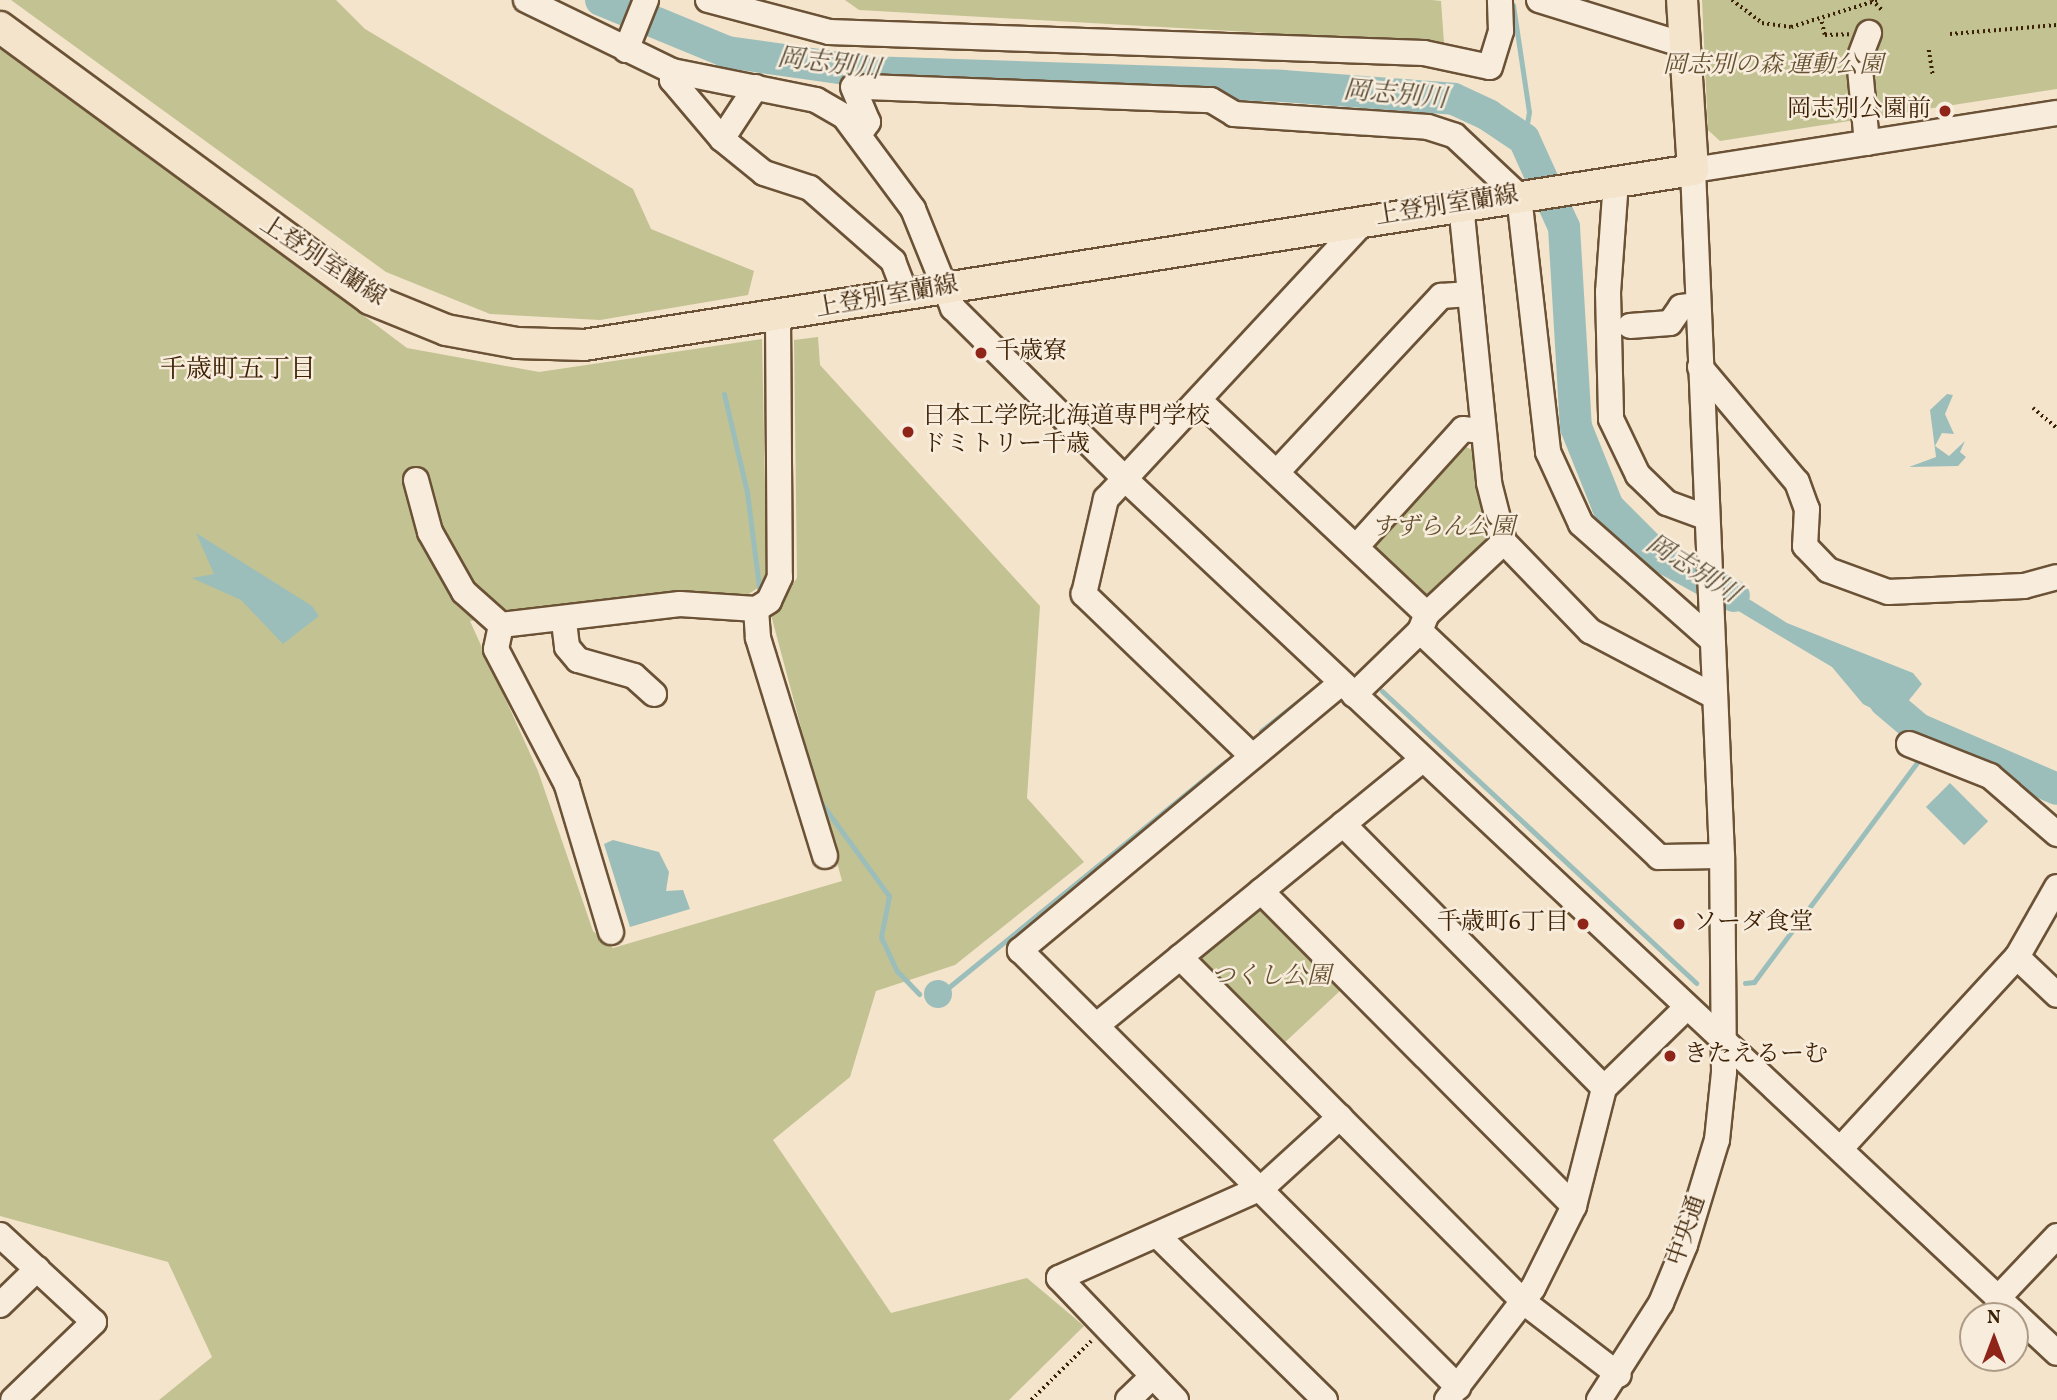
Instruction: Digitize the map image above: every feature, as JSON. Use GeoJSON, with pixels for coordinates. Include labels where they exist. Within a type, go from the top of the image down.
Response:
{"type":"FeatureCollection","features":[{"type":"Feature","properties":{"kind":"main road"},"geometry":{"type":"LineString","coordinates":[[1682,0],[1693,170]]}},
{"type":"Feature","properties":{"kind":"main road","name":"上登別室蘭線"},"geometry":{"type":"LineString","coordinates":[[0,27],[177,164],[370,299],[446,330],[517,343],[584,345],[778,317],[1366,219],[1693,170]]}},
{"type":"Feature","properties":{"kind":"street"},"geometry":{"type":"LineString","coordinates":[[526,0],[551,5],[589,26],[630,39],[672,71],[816,100],[860,133],[913,209],[953,307],[1126,480],[1686,1008],[1843,1146],[1997,1299],[2057,1353]]}},
{"type":"Feature","properties":{"kind":"street"},"geometry":{"type":"LineString","coordinates":[[630,39],[646,0]]}},
{"type":"Feature","properties":{"kind":"street"},"geometry":{"type":"LineString","coordinates":[[708,0],[829,32],[1424,53],[1490,67],[1501,31],[1500,0]]}},
{"type":"Feature","properties":{"kind":"street"},"geometry":{"type":"LineString","coordinates":[[1539,0],[1684,45]]}},
{"type":"Feature","properties":{"kind":"street"},"geometry":{"type":"LineString","coordinates":[[1867,143],[1859,59],[1869,33]]}},
{"type":"Feature","properties":{"kind":"street"},"geometry":{"type":"LineString","coordinates":[[672,71],[671,80],[722,139],[764,173],[810,188],[893,261],[906,295]]}},
{"type":"Feature","properties":{"kind":"street"},"geometry":{"type":"LineString","coordinates":[[722,139],[756,87]]}},
{"type":"Feature","properties":{"kind":"street"},"geometry":{"type":"LineString","coordinates":[[860,133],[868,122],[860,87],[1211,100],[1234,114],[1428,127],[1455,136],[1523,195],[1552,462],[1581,524],[1599,545],[1710,627]]}},
{"type":"Feature","properties":{"kind":"street"},"geometry":{"type":"LineString","coordinates":[[1693,170],[2057,113]]}},
{"type":"Feature","properties":{"kind":"street","name":"中央通"},"geometry":{"type":"LineString","coordinates":[[1599,1400],[1619,1375],[1685,1245],[1717,1140],[1724,1043],[1722,856],[1705,525],[1693,170]]}},
{"type":"Feature","properties":{"kind":"street"},"geometry":{"type":"LineString","coordinates":[[1607,182],[1611,419],[1637,475],[1667,503],[1705,525]]}},
{"type":"Feature","properties":{"kind":"street"},"geometry":{"type":"LineString","coordinates":[[1461,205],[1483,430],[1504,542],[1590,631],[1714,696]]}},
{"type":"Feature","properties":{"kind":"street"},"geometry":{"type":"LineString","coordinates":[[1250,754],[1084,594],[1106,499],[1201,402],[1366,219]]}},
{"type":"Feature","properties":{"kind":"street"},"geometry":{"type":"LineString","coordinates":[[1277,472],[1441,296],[1470,294]]}},
{"type":"Feature","properties":{"kind":"street"},"geometry":{"type":"LineString","coordinates":[[1630,326],[1670,323],[1681,307],[1698,305]]}},
{"type":"Feature","properties":{"kind":"street"},"geometry":{"type":"LineString","coordinates":[[416,480],[430,532],[464,592],[500,625],[564,622],[680,604],[756,609],[769,601],[780,577],[778,317]]}},
{"type":"Feature","properties":{"kind":"street"},"geometry":{"type":"LineString","coordinates":[[1700,367],[1797,482],[1807,509],[1805,546],[1828,570],[1888,592],[2024,586],[2057,577]]}},
{"type":"Feature","properties":{"kind":"street"},"geometry":{"type":"LineString","coordinates":[[1201,402],[1356,547],[1423,622],[1659,857],[1722,856]]}},
{"type":"Feature","properties":{"kind":"street"},"geometry":{"type":"LineString","coordinates":[[1356,547],[1463,429],[1483,430]]}},
{"type":"Feature","properties":{"kind":"street"},"geometry":{"type":"LineString","coordinates":[[1504,542],[1423,622],[1347,689],[1250,754],[1020,950],[1263,1186],[1453,1393],[1525,1303],[1574,1206],[1604,1088],[1686,1008]]}},
{"type":"Feature","properties":{"kind":"street"},"geometry":{"type":"LineString","coordinates":[[756,609],[758,638],[825,856]]}},
{"type":"Feature","properties":{"kind":"street"},"geometry":{"type":"LineString","coordinates":[[564,622],[567,647],[578,660],[634,676],[654,694]]}},
{"type":"Feature","properties":{"kind":"street"},"geometry":{"type":"LineString","coordinates":[[500,625],[496,649],[567,785],[611,932]]}},
{"type":"Feature","properties":{"kind":"street"},"geometry":{"type":"LineString","coordinates":[[1909,744],[1990,776],[2057,834]]}},
{"type":"Feature","properties":{"kind":"street"},"geometry":{"type":"LineString","coordinates":[[1097,1025],[1422,760]]}},
{"type":"Feature","properties":{"kind":"street"},"geometry":{"type":"LineString","coordinates":[[1343,824],[1604,1088]]}},
{"type":"Feature","properties":{"kind":"street"},"geometry":{"type":"LineString","coordinates":[[1843,1146],[2017,957],[2057,887]]}},
{"type":"Feature","properties":{"kind":"street"},"geometry":{"type":"LineString","coordinates":[[1261,891],[1574,1206]]}},
{"type":"Feature","properties":{"kind":"street"},"geometry":{"type":"LineString","coordinates":[[1180,957],[1525,1303],[1619,1375]]}},
{"type":"Feature","properties":{"kind":"street"},"geometry":{"type":"LineString","coordinates":[[2017,957],[2057,995]]}},
{"type":"Feature","properties":{"kind":"street"},"geometry":{"type":"LineString","coordinates":[[1176,1400],[1059,1278],[1158,1236],[1263,1186],[1340,1117]]}},
{"type":"Feature","properties":{"kind":"street"},"geometry":{"type":"LineString","coordinates":[[0,1235],[94,1322],[13,1400]]}},
{"type":"Feature","properties":{"kind":"street"},"geometry":{"type":"LineString","coordinates":[[1158,1236],[1325,1400]]}},
{"type":"Feature","properties":{"kind":"street"},"geometry":{"type":"LineString","coordinates":[[1997,1299],[2057,1236]]}},
{"type":"Feature","properties":{"kind":"street"},"geometry":{"type":"LineString","coordinates":[[0,1305],[37,1269]]}},
{"type":"Feature","properties":{"kind":"street"},"geometry":{"type":"LineString","coordinates":[[1128,1400],[1152,1377]]}},
{"type":"Feature","properties":{"kind":"path"},"geometry":{"type":"LineString","coordinates":[[1732,0],[1762,23],[1791,27],[1874,1],[1883,11]]}},
{"type":"Feature","properties":{"kind":"path"},"geometry":{"type":"LineString","coordinates":[[1950,34],[2057,25]]}},
{"type":"Feature","properties":{"kind":"path"},"geometry":{"type":"LineString","coordinates":[[1929,50],[1933,76]]}},
{"type":"Feature","properties":{"kind":"path"},"geometry":{"type":"LineString","coordinates":[[2033,408],[2057,428]]}},
{"type":"Feature","properties":{"kind":"path"},"geometry":{"type":"LineString","coordinates":[[1031,1400],[1105,1327]]}},
{"type":"Feature","properties":{"kind":"green space"},"geometry":{"type":"Polygon","coordinates":[[[11,0],[336,0],[365,29],[633,189],[651,229],[754,271],[748,295],[600,320],[490,314],[386,272],[11,0]]]}},
{"type":"Feature","properties":{"kind":"green space"},"geometry":{"type":"Polygon","coordinates":[[[845,0],[1432,0],[1441,1],[1444,43],[859,10],[845,0]]]}},
{"type":"Feature","properties":{"kind":"green space","name":"岡志別の森 運動公園"},"geometry":{"type":"Polygon","coordinates":[[[1702,0],[2057,0],[2057,89],[1720,141],[1708,130],[1702,0]]]}},
{"type":"Feature","properties":{"kind":"green space"},"geometry":{"type":"Polygon","coordinates":[[[0,43],[407,348],[539,372],[762,339],[767,582],[747,595],[687,593],[470,621],[538,771],[593,931],[613,948],[842,881],[771,615],[797,578],[794,340],[818,337],[820,365],[1040,606],[1027,798],[1084,862],[955,965],[876,991],[850,1077],[773,1140],[891,1313],[1027,1278],[1084,1326],[1009,1400],[159,1400],[212,1357],[168,1262],[0,1216],[0,43]]]}},
{"type":"Feature","properties":{"kind":"green space","name":"すずらん公園"},"geometry":{"type":"Polygon","coordinates":[[[1464,446],[1479,453],[1491,540],[1441,593],[1419,595],[1376,553],[1376,540],[1464,446]]]}},
{"type":"Feature","properties":{"kind":"green space","name":"つくし公園"},"geometry":{"type":"Polygon","coordinates":[[[1253,910],[1264,910],[1342,989],[1281,1046],[1200,967],[1200,950],[1253,910]]]}},
{"type":"Feature","properties":{"kind":"water"},"geometry":{"type":"Polygon","coordinates":[[[1947,394],[1953,395],[1945,414],[1954,434],[1942,433],[1935,446],[1949,456],[1965,441],[1960,452],[1966,457],[1958,466],[1909,467],[1936,457],[1930,410],[1947,394]]]}},
{"type":"Feature","properties":{"kind":"water"},"geometry":{"type":"Polygon","coordinates":[[[196,533],[312,606],[319,616],[283,644],[241,600],[192,578],[214,574],[196,533]]]}},
{"type":"Feature","properties":{"kind":"water"},"geometry":{"type":"Polygon","coordinates":[[[1714,569],[1728,586],[1787,623],[1913,673],[1922,684],[1905,705],[1919,724],[1916,731],[1863,704],[1832,667],[1715,597],[1714,569]]]}},
{"type":"Feature","properties":{"kind":"water"},"geometry":{"type":"Polygon","coordinates":[[[1950,783],[1988,821],[1964,845],[1926,807],[1950,783]]]}},
{"type":"Feature","properties":{"kind":"water"},"geometry":{"type":"Polygon","coordinates":[[[613,840],[659,852],[669,872],[666,891],[683,890],[690,909],[630,927],[604,844],[613,840]]]}},
{"type":"Feature","properties":{"kind":"water"},"geometry":{"type":"Polygon","coordinates":[[[938,980],[948,984],[952,994],[948,1004],[938,1008],[928,1004],[924,994],[928,984],[938,980]]]}},
{"type":"Feature","properties":{"kind":"waterway","name":"岡志別川"},"geometry":{"type":"LineString","coordinates":[[601,0],[727,52],[867,72],[1283,86],[1454,99],[1488,115],[1524,139],[1564,227],[1576,427],[1608,507],[1653,552],[1734,596]]}},
{"type":"Feature","properties":{"kind":"waterway"},"geometry":{"type":"LineString","coordinates":[[1513,5],[1529,112],[1524,139]]}},
{"type":"Feature","properties":{"kind":"waterway"},"geometry":{"type":"LineString","coordinates":[[724,394],[747,492],[760,595]]}},
{"type":"Feature","properties":{"kind":"waterway"},"geometry":{"type":"LineString","coordinates":[[784,683],[811,771]]}},
{"type":"Feature","properties":{"kind":"waterway"},"geometry":{"type":"LineString","coordinates":[[1261,731],[1318,686]]}},
{"type":"Feature","properties":{"kind":"waterway"},"geometry":{"type":"LineString","coordinates":[[1382,691],[1696,983]]}},
{"type":"Feature","properties":{"kind":"waterway","name":"岡志別川"},"geometry":{"type":"LineString","coordinates":[[1885,701],[1918,729],[2057,789]]}},
{"type":"Feature","properties":{"kind":"waterway"},"geometry":{"type":"LineString","coordinates":[[1745,983],[1754,982],[1922,756]]}},
{"type":"Feature","properties":{"kind":"waterway"},"geometry":{"type":"LineString","coordinates":[[949,987],[1226,761]]}},
{"type":"Feature","properties":{"kind":"waterway"},"geometry":{"type":"LineString","coordinates":[[819,800],[889,896],[881,937],[897,971],[919,994]]}},
{"type":"Feature","properties":{"kind":"place","name":"岡志別公園前"},"geometry":{"type":"Point","coordinates":[1945,111]}},
{"type":"Feature","properties":{"kind":"place","name":"千歳寮"},"geometry":{"type":"Point","coordinates":[981,353]}},
{"type":"Feature","properties":{"kind":"place","name":"日本工学院北海道専門学校 ドミトリー千歳"},"geometry":{"type":"Point","coordinates":[908,432]}},
{"type":"Feature","properties":{"kind":"place","name":"千歳町6丁目"},"geometry":{"type":"Point","coordinates":[1583,924]}},
{"type":"Feature","properties":{"kind":"place","name":"ソーダ食堂"},"geometry":{"type":"Point","coordinates":[1679,924]}},
{"type":"Feature","properties":{"kind":"place","name":"きたえるーむ"},"geometry":{"type":"Point","coordinates":[1670,1056]}},
{"type":"Feature","properties":{"kind":"district","name":"千歳町五丁目"},"geometry":{"type":"Point","coordinates":[238,371]}}]}
